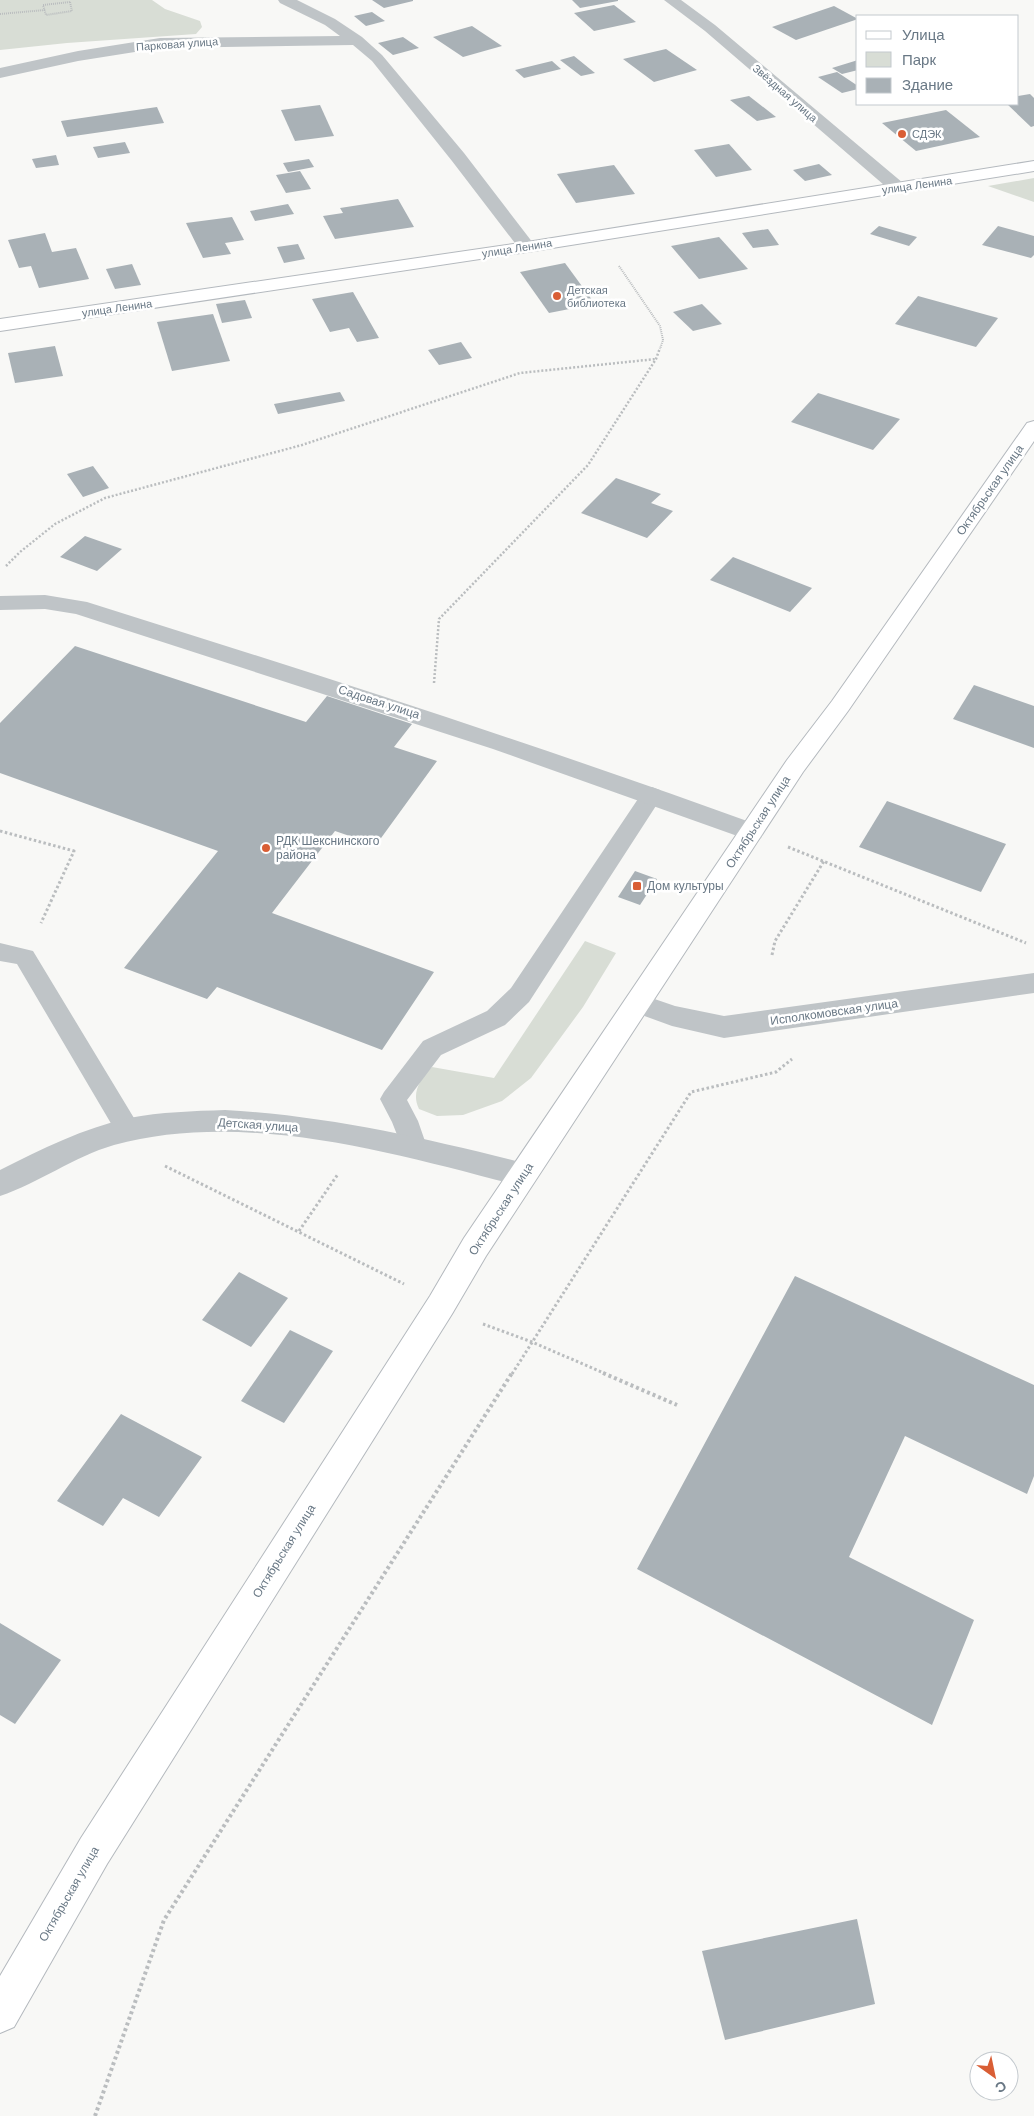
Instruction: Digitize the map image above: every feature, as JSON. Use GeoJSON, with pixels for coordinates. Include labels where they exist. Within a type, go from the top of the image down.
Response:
{"type":"FeatureCollection","features":[{"type":"Feature","properties":{"kind":"street"},"geometry":{"type":"LineString","coordinates":[[285,0],[316,15],[357,40],[377,58],[458,157],[527,247]]}},
{"type":"Feature","properties":{"kind":"street","name":"Звёздная улица"},"geometry":{"type":"LineString","coordinates":[[671,0],[710,28],[897,187]]}},
{"type":"Feature","properties":{"kind":"street","name":"Парковая улица"},"geometry":{"type":"LineString","coordinates":[[0,73],[78,56],[160,43],[357,40]]}},
{"type":"Feature","properties":{"kind":"street","name":"улица Ленина"},"geometry":{"type":"LineString","coordinates":[[0,326],[599,236],[1034,166]]}},
{"type":"Feature","properties":{"kind":"street","name":"Октябрьская улица"},"geometry":{"type":"LineString","coordinates":[[0,2013],[94,1850],[441,1305],[475,1247],[794,766],[840,706],[1034,427]]}},
{"type":"Feature","properties":{"kind":"street","name":"Садовая улица"},"geometry":{"type":"LineString","coordinates":[[0,603],[45,602],[80,607],[431,719],[652,795],[752,832]]}},
{"type":"Feature","properties":{"kind":"street","name":"Исполкомовская улица"},"geometry":{"type":"LineString","coordinates":[[637,1003],[672,1016],[724,1027],[1034,983]]}},
{"type":"Feature","properties":{"kind":"street","name":"Детская улица"},"geometry":{"type":"LineString","coordinates":[[0,1184],[75,1148],[128,1130],[164,1124],[207,1121],[260,1123],[364,1136],[524,1174]]}},
{"type":"Feature","properties":{"kind":"lane"},"geometry":{"type":"LineString","coordinates":[[414,1147],[405,1122],[393,1099],[432,1048],[496,1018],[520,995],[652,795]]}},
{"type":"Feature","properties":{"kind":"lane"},"geometry":{"type":"LineString","coordinates":[[0,952],[25,957],[128,1130]]}},
{"type":"Feature","properties":{"kind":"path"},"geometry":{"type":"LineString","coordinates":[[70,2],[72,11],[46,15],[45,10],[43,5],[70,2]]}},
{"type":"Feature","properties":{"kind":"path"},"geometry":{"type":"LineString","coordinates":[[0,14],[45,10]]}},
{"type":"Feature","properties":{"kind":"path"},"geometry":{"type":"LineString","coordinates":[[431,719],[439,619],[588,465],[656,359],[663,340],[660,326],[599,236]]}},
{"type":"Feature","properties":{"kind":"path"},"geometry":{"type":"LineString","coordinates":[[0,572],[20,552],[55,524],[105,498],[302,445],[520,373],[656,359]]}},
{"type":"Feature","properties":{"kind":"path"},"geometry":{"type":"LineString","coordinates":[[0,831],[74,851],[25,957]]}},
{"type":"Feature","properties":{"kind":"path"},"geometry":{"type":"LineString","coordinates":[[787,847],[1034,946]]}},
{"type":"Feature","properties":{"kind":"path"},"geometry":{"type":"LineString","coordinates":[[772,956],[775,941],[824,861]]}},
{"type":"Feature","properties":{"kind":"path"},"geometry":{"type":"LineString","coordinates":[[95,2116],[164,1920],[691,1092],[776,1072],[798,1054]]}},
{"type":"Feature","properties":{"kind":"path"},"geometry":{"type":"LineString","coordinates":[[128,1130],[146,1157],[404,1284]]}},
{"type":"Feature","properties":{"kind":"path"},"geometry":{"type":"LineString","coordinates":[[299,1231],[344,1166]]}},
{"type":"Feature","properties":{"kind":"path"},"geometry":{"type":"LineString","coordinates":[[483,1324],[532,1342],[677,1405]]}},
{"type":"Feature","properties":{"kind":"green space"},"geometry":{"type":"Polygon","coordinates":[[[0,0],[152,0],[165,9],[200,21],[202,27],[196,34],[67,43],[0,50],[0,0]]]}},
{"type":"Feature","properties":{"kind":"green space"},"geometry":{"type":"Polygon","coordinates":[[[1034,178],[1034,202],[988,186],[1034,178]]]}},
{"type":"Feature","properties":{"kind":"green space"},"geometry":{"type":"Polygon","coordinates":[[[585,941],[616,953],[583,1007],[531,1078],[502,1101],[463,1115],[437,1116],[419,1109],[416,1092],[424,1076],[432,1067],[494,1078],[585,941]]]}},
{"type":"Feature","properties":{"kind":"building"},"geometry":{"type":"Polygon","coordinates":[[[372,0],[413,0],[413,1],[384,8],[372,0]]]}},
{"type":"Feature","properties":{"kind":"building"},"geometry":{"type":"Polygon","coordinates":[[[572,0],[618,0],[618,1],[580,8],[572,0]]]}},
{"type":"Feature","properties":{"kind":"building"},"geometry":{"type":"Polygon","coordinates":[[[614,5],[636,22],[594,31],[574,13],[614,5]]]}},
{"type":"Feature","properties":{"kind":"building"},"geometry":{"type":"Polygon","coordinates":[[[834,6],[856,18],[856,20],[796,40],[772,27],[834,6]]]}},
{"type":"Feature","properties":{"kind":"building"},"geometry":{"type":"Polygon","coordinates":[[[372,12],[385,21],[366,26],[354,16],[372,12]]]}},
{"type":"Feature","properties":{"kind":"building"},"geometry":{"type":"Polygon","coordinates":[[[472,26],[502,46],[463,57],[433,37],[472,26]]]}},
{"type":"Feature","properties":{"kind":"building"},"geometry":{"type":"Polygon","coordinates":[[[403,37],[419,48],[393,55],[378,43],[403,37]]]}},
{"type":"Feature","properties":{"kind":"building"},"geometry":{"type":"Polygon","coordinates":[[[666,49],[697,70],[654,82],[623,59],[666,49]]]}},
{"type":"Feature","properties":{"kind":"building"},"geometry":{"type":"Polygon","coordinates":[[[574,56],[595,73],[581,76],[560,60],[574,56]]]}},
{"type":"Feature","properties":{"kind":"building"},"geometry":{"type":"Polygon","coordinates":[[[552,61],[561,69],[524,78],[515,70],[552,61]]]}},
{"type":"Feature","properties":{"kind":"building"},"geometry":{"type":"Polygon","coordinates":[[[856,61],[856,70],[842,74],[832,68],[856,61]]]}},
{"type":"Feature","properties":{"kind":"building"},"geometry":{"type":"Polygon","coordinates":[[[837,72],[856,85],[856,90],[842,93],[818,77],[837,72]]]}},
{"type":"Feature","properties":{"kind":"building"},"geometry":{"type":"Polygon","coordinates":[[[1030,94],[1034,98],[1034,126],[1031,127],[1008,105],[1019,105],[1019,96],[1030,94]]]}},
{"type":"Feature","properties":{"kind":"building"},"geometry":{"type":"Polygon","coordinates":[[[749,96],[776,117],[757,121],[730,100],[749,96]]]}},
{"type":"Feature","properties":{"kind":"building"},"geometry":{"type":"Polygon","coordinates":[[[320,105],[334,136],[295,141],[281,110],[320,105]]]}},
{"type":"Feature","properties":{"kind":"building"},"geometry":{"type":"Polygon","coordinates":[[[157,107],[164,123],[67,137],[61,121],[157,107]]]}},
{"type":"Feature","properties":{"kind":"building"},"geometry":{"type":"Polygon","coordinates":[[[946,110],[980,137],[916,151],[882,123],[946,110]]]}},
{"type":"Feature","properties":{"kind":"building"},"geometry":{"type":"Polygon","coordinates":[[[125,142],[130,153],[98,158],[93,147],[125,142]]]}},
{"type":"Feature","properties":{"kind":"building"},"geometry":{"type":"Polygon","coordinates":[[[729,144],[752,170],[716,177],[694,150],[729,144]]]}},
{"type":"Feature","properties":{"kind":"building"},"geometry":{"type":"Polygon","coordinates":[[[56,155],[59,165],[36,168],[32,159],[56,155]]]}},
{"type":"Feature","properties":{"kind":"building"},"geometry":{"type":"Polygon","coordinates":[[[309,159],[314,167],[288,172],[283,163],[309,159]]]}},
{"type":"Feature","properties":{"kind":"building"},"geometry":{"type":"Polygon","coordinates":[[[819,164],[832,175],[805,181],[793,170],[819,164]]]}},
{"type":"Feature","properties":{"kind":"building"},"geometry":{"type":"Polygon","coordinates":[[[614,165],[635,194],[576,203],[557,174],[614,165]]]}},
{"type":"Feature","properties":{"kind":"building"},"geometry":{"type":"Polygon","coordinates":[[[300,171],[311,189],[286,193],[276,175],[300,171]]]}},
{"type":"Feature","properties":{"kind":"building"},"geometry":{"type":"Polygon","coordinates":[[[398,199],[414,227],[335,239],[323,216],[343,213],[340,208],[398,199]]]}},
{"type":"Feature","properties":{"kind":"building"},"geometry":{"type":"Polygon","coordinates":[[[288,204],[294,214],[255,221],[250,211],[288,204]]]}},
{"type":"Feature","properties":{"kind":"building"},"geometry":{"type":"Polygon","coordinates":[[[232,217],[244,240],[225,243],[231,254],[203,258],[186,223],[232,217]]]}},
{"type":"Feature","properties":{"kind":"building"},"geometry":{"type":"Polygon","coordinates":[[[879,226],[917,237],[909,246],[870,234],[879,226]]]}},
{"type":"Feature","properties":{"kind":"building"},"geometry":{"type":"Polygon","coordinates":[[[998,226],[1034,236],[1034,255],[1031,258],[982,245],[998,226]]]}},
{"type":"Feature","properties":{"kind":"building"},"geometry":{"type":"Polygon","coordinates":[[[768,229],[779,245],[753,248],[742,233],[768,229]]]}},
{"type":"Feature","properties":{"kind":"building"},"geometry":{"type":"Polygon","coordinates":[[[45,233],[52,252],[76,248],[89,279],[39,288],[31,266],[19,268],[8,240],[45,233]]]}},
{"type":"Feature","properties":{"kind":"building"},"geometry":{"type":"Polygon","coordinates":[[[719,237],[748,269],[699,279],[671,246],[719,237]]]}},
{"type":"Feature","properties":{"kind":"building"},"geometry":{"type":"Polygon","coordinates":[[[298,244],[305,259],[284,263],[277,247],[298,244]]]}},
{"type":"Feature","properties":{"kind":"building"},"geometry":{"type":"Polygon","coordinates":[[[565,263],[595,304],[549,313],[520,272],[565,263]]]}},
{"type":"Feature","properties":{"kind":"building"},"geometry":{"type":"Polygon","coordinates":[[[132,264],[141,285],[115,289],[106,269],[132,264]]]}},
{"type":"Feature","properties":{"kind":"building"},"geometry":{"type":"Polygon","coordinates":[[[353,292],[379,338],[357,342],[349,328],[330,332],[312,299],[353,292]]]}},
{"type":"Feature","properties":{"kind":"building"},"geometry":{"type":"Polygon","coordinates":[[[918,296],[998,318],[976,347],[895,324],[918,296]]]}},
{"type":"Feature","properties":{"kind":"building"},"geometry":{"type":"Polygon","coordinates":[[[245,300],[252,318],[222,323],[216,304],[245,300]]]}},
{"type":"Feature","properties":{"kind":"building"},"geometry":{"type":"Polygon","coordinates":[[[702,304],[722,324],[693,331],[673,312],[702,304]]]}},
{"type":"Feature","properties":{"kind":"building"},"geometry":{"type":"Polygon","coordinates":[[[213,314],[230,361],[172,371],[157,322],[213,314]]]}},
{"type":"Feature","properties":{"kind":"building"},"geometry":{"type":"Polygon","coordinates":[[[461,342],[472,358],[439,365],[428,350],[461,342]]]}},
{"type":"Feature","properties":{"kind":"building"},"geometry":{"type":"Polygon","coordinates":[[[55,346],[63,376],[15,383],[8,353],[55,346]]]}},
{"type":"Feature","properties":{"kind":"building"},"geometry":{"type":"Polygon","coordinates":[[[340,392],[345,401],[278,414],[274,404],[340,392]]]}},
{"type":"Feature","properties":{"kind":"building"},"geometry":{"type":"Polygon","coordinates":[[[818,393],[900,419],[873,450],[791,422],[818,393]]]}},
{"type":"Feature","properties":{"kind":"building"},"geometry":{"type":"Polygon","coordinates":[[[93,466],[109,488],[83,497],[67,474],[93,466]]]}},
{"type":"Feature","properties":{"kind":"building"},"geometry":{"type":"Polygon","coordinates":[[[616,478],[661,494],[651,503],[673,511],[647,538],[581,513],[616,478]]]}},
{"type":"Feature","properties":{"kind":"building"},"geometry":{"type":"Polygon","coordinates":[[[85,536],[122,549],[97,571],[60,557],[85,536]]]}},
{"type":"Feature","properties":{"kind":"building"},"geometry":{"type":"Polygon","coordinates":[[[733,557],[812,588],[790,612],[710,580],[733,557]]]}},
{"type":"Feature","properties":{"kind":"building","name":"РДК Шекснинского района"},"geometry":{"type":"Polygon","coordinates":[[[75,646],[306,722],[327,696],[412,724],[394,747],[437,761],[376,845],[335,831],[272,913],[434,972],[382,1050],[217,987],[207,999],[124,968],[218,851],[0,773],[0,723],[75,646]]]}},
{"type":"Feature","properties":{"kind":"building"},"geometry":{"type":"Polygon","coordinates":[[[974,685],[1034,706],[1034,748],[953,719],[974,685]]]}},
{"type":"Feature","properties":{"kind":"building"},"geometry":{"type":"Polygon","coordinates":[[[887,801],[1006,844],[981,892],[859,847],[887,801]]]}},
{"type":"Feature","properties":{"kind":"building"},"geometry":{"type":"Polygon","coordinates":[[[635,871],[657,879],[640,905],[618,897],[635,871]]]}},
{"type":"Feature","properties":{"kind":"building"},"geometry":{"type":"Polygon","coordinates":[[[239,1272],[288,1298],[251,1347],[202,1320],[239,1272]]]}},
{"type":"Feature","properties":{"kind":"building"},"geometry":{"type":"Polygon","coordinates":[[[795,1276],[1034,1385],[1034,1476],[1027,1494],[905,1436],[849,1557],[974,1620],[932,1725],[637,1569],[795,1276]]]}},
{"type":"Feature","properties":{"kind":"building"},"geometry":{"type":"Polygon","coordinates":[[[290,1330],[333,1351],[284,1423],[241,1401],[290,1330]]]}},
{"type":"Feature","properties":{"kind":"building"},"geometry":{"type":"Polygon","coordinates":[[[121,1414],[202,1457],[159,1517],[123,1498],[103,1526],[57,1501],[121,1414]]]}},
{"type":"Feature","properties":{"kind":"building"},"geometry":{"type":"Polygon","coordinates":[[[0,1623],[61,1660],[15,1724],[0,1715],[0,1623]]]}},
{"type":"Feature","properties":{"kind":"building"},"geometry":{"type":"Polygon","coordinates":[[[857,1919],[875,2004],[725,2040],[702,1951],[857,1919]]]}},
{"type":"Feature","properties":{"kind":"place","name":"СДЭК"},"geometry":{"type":"Point","coordinates":[902,134]}},
{"type":"Feature","properties":{"kind":"place","name":"Детская библиотека"},"geometry":{"type":"Point","coordinates":[557,296]}},
{"type":"Feature","properties":{"kind":"place","name":"РДК Шекснинского района"},"geometry":{"type":"Point","coordinates":[266,848]}},
{"type":"Feature","properties":{"kind":"place","name":"Дом культуры"},"geometry":{"type":"Point","coordinates":[637,886]}}]}
